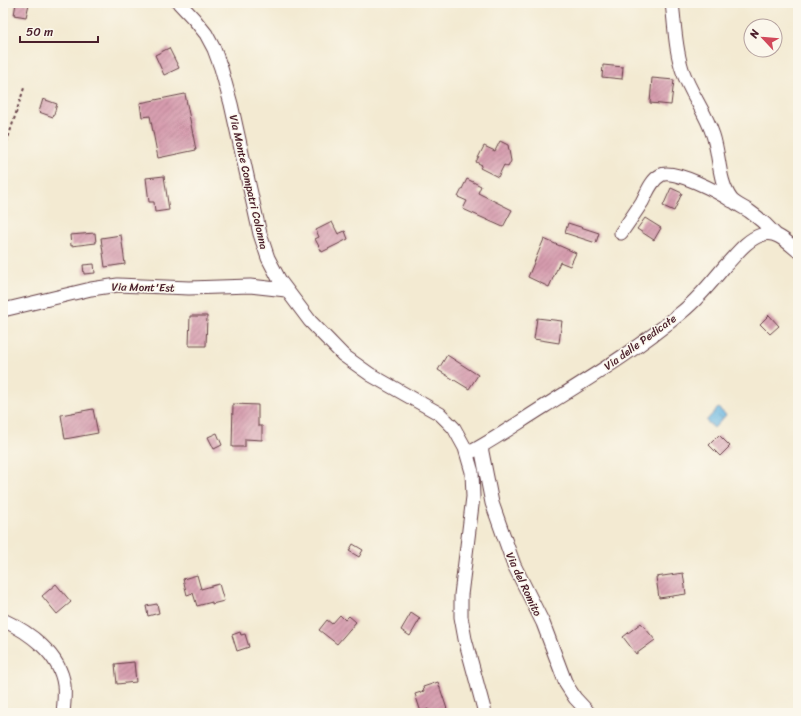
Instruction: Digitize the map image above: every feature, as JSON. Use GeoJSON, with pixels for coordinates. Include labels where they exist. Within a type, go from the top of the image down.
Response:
{"type":"FeatureCollection","features":[{"type":"Feature","properties":{"kind":"street","name":"Via Monte Compatri Colonna"},"geometry":{"type":"LineString","coordinates":[[179,3],[202,29],[214,49],[231,104],[260,234],[271,264],[286,290],[315,327],[343,356],[371,375],[433,410],[448,421],[458,434],[467,454],[472,472],[473,497],[461,595],[461,617],[465,639],[485,713]]}},
{"type":"Feature","properties":{"kind":"street"},"geometry":{"type":"LineString","coordinates":[[672,3],[681,64],[686,78],[711,128],[716,144],[723,182],[732,201]]}},
{"type":"Feature","properties":{"kind":"street"},"geometry":{"type":"LineString","coordinates":[[621,233],[642,202],[651,184],[660,175],[674,174],[706,187],[732,201],[761,220],[776,235],[785,240],[798,251]]}},
{"type":"Feature","properties":{"kind":"street","name":"Via delle Pedicate"},"geometry":{"type":"LineString","coordinates":[[467,454],[481,447],[585,381],[668,323],[690,305],[751,240],[764,234],[771,233],[776,235]]}},
{"type":"Feature","properties":{"kind":"street","name":"Via Mont'Est"},"geometry":{"type":"LineString","coordinates":[[3,310],[91,289],[118,285],[189,288],[250,286],[286,290]]}},
{"type":"Feature","properties":{"kind":"street","name":"Via del Romito"},"geometry":{"type":"LineString","coordinates":[[481,447],[492,503],[514,565],[546,631],[566,684],[575,698],[589,713]]}},
{"type":"Feature","properties":{"kind":"street"},"geometry":{"type":"LineString","coordinates":[[3,620],[29,635],[54,659],[64,684],[63,713]]}},
{"type":"Feature","properties":{"kind":"path"},"geometry":{"type":"LineString","coordinates":[[3,154],[24,88]]}},
{"type":"Feature","properties":{"kind":"water"},"geometry":{"type":"Polygon","coordinates":[[[718,408],[726,415],[714,428],[706,421],[718,408]]]}},
{"type":"Feature","properties":{"kind":"building"},"geometry":{"type":"Polygon","coordinates":[[[16,3],[29,4],[26,17],[14,15],[16,3]]]}},
{"type":"Feature","properties":{"kind":"building"},"geometry":{"type":"Polygon","coordinates":[[[169,48],[179,68],[164,75],[155,55],[169,48]]]}},
{"type":"Feature","properties":{"kind":"building"},"geometry":{"type":"Polygon","coordinates":[[[603,65],[623,67],[622,79],[602,77],[603,65]]]}},
{"type":"Feature","properties":{"kind":"building"},"geometry":{"type":"Polygon","coordinates":[[[652,78],[674,80],[671,105],[650,103],[652,78]]]}},
{"type":"Feature","properties":{"kind":"building"},"geometry":{"type":"Polygon","coordinates":[[[185,94],[196,150],[158,158],[150,116],[142,117],[140,103],[185,94]]]}},
{"type":"Feature","properties":{"kind":"building"},"geometry":{"type":"Polygon","coordinates":[[[43,99],[57,104],[53,117],[39,112],[43,99]]]}},
{"type":"Feature","properties":{"kind":"building"},"geometry":{"type":"Polygon","coordinates":[[[500,141],[508,145],[511,161],[508,167],[504,165],[498,177],[480,168],[482,165],[476,162],[484,146],[495,151],[500,141]]]}},
{"type":"Feature","properties":{"kind":"building"},"geometry":{"type":"Polygon","coordinates":[[[164,176],[169,210],[155,212],[154,202],[149,202],[146,178],[164,176]]]}},
{"type":"Feature","properties":{"kind":"building"},"geometry":{"type":"Polygon","coordinates":[[[467,179],[481,186],[478,193],[512,210],[503,227],[463,209],[467,201],[458,197],[467,179]]]}},
{"type":"Feature","properties":{"kind":"building"},"geometry":{"type":"Polygon","coordinates":[[[671,188],[682,193],[674,211],[663,206],[671,188]]]}},
{"type":"Feature","properties":{"kind":"building"},"geometry":{"type":"Polygon","coordinates":[[[645,218],[661,228],[654,240],[637,229],[645,218]]]}},
{"type":"Feature","properties":{"kind":"building"},"geometry":{"type":"Polygon","coordinates":[[[332,222],[338,234],[345,231],[348,239],[322,252],[315,239],[319,237],[316,230],[332,222]]]}},
{"type":"Feature","properties":{"kind":"building"},"geometry":{"type":"Polygon","coordinates":[[[568,223],[599,233],[596,243],[565,233],[568,223]]]}},
{"type":"Feature","properties":{"kind":"building"},"geometry":{"type":"Polygon","coordinates":[[[95,233],[96,243],[71,246],[70,235],[95,233]]]}},
{"type":"Feature","properties":{"kind":"building"},"geometry":{"type":"Polygon","coordinates":[[[121,235],[125,264],[105,267],[101,238],[121,235]]]}},
{"type":"Feature","properties":{"kind":"building"},"geometry":{"type":"Polygon","coordinates":[[[544,239],[576,253],[570,266],[560,262],[549,287],[528,277],[544,239]]]}},
{"type":"Feature","properties":{"kind":"building"},"geometry":{"type":"Polygon","coordinates":[[[94,264],[95,273],[84,274],[83,265],[94,264]]]}},
{"type":"Feature","properties":{"kind":"building"},"geometry":{"type":"Polygon","coordinates":[[[769,315],[779,326],[770,334],[760,324],[769,315]]]}},
{"type":"Feature","properties":{"kind":"building"},"geometry":{"type":"Polygon","coordinates":[[[190,316],[207,316],[206,346],[189,346],[190,316]]]}},
{"type":"Feature","properties":{"kind":"building"},"geometry":{"type":"Polygon","coordinates":[[[537,318],[562,321],[559,343],[534,339],[537,318]]]}},
{"type":"Feature","properties":{"kind":"building"},"geometry":{"type":"Polygon","coordinates":[[[447,355],[478,375],[469,389],[438,370],[447,355]]]}},
{"type":"Feature","properties":{"kind":"building"},"geometry":{"type":"Polygon","coordinates":[[[233,404],[258,405],[258,426],[262,426],[262,440],[245,439],[245,447],[232,447],[233,404]]]}},
{"type":"Feature","properties":{"kind":"building"},"geometry":{"type":"Polygon","coordinates":[[[93,409],[98,433],[65,439],[61,415],[93,409]]]}},
{"type":"Feature","properties":{"kind":"building"},"geometry":{"type":"Polygon","coordinates":[[[217,433],[222,445],[214,449],[208,437],[217,433]]]}},
{"type":"Feature","properties":{"kind":"building"},"geometry":{"type":"Polygon","coordinates":[[[719,435],[730,446],[720,456],[709,445],[719,435]]]}},
{"type":"Feature","properties":{"kind":"building"},"geometry":{"type":"Polygon","coordinates":[[[353,544],[363,550],[359,557],[349,551],[353,544]]]}},
{"type":"Feature","properties":{"kind":"building"},"geometry":{"type":"Polygon","coordinates":[[[683,573],[686,594],[659,598],[656,577],[683,573]]]}},
{"type":"Feature","properties":{"kind":"building"},"geometry":{"type":"Polygon","coordinates":[[[197,575],[201,589],[219,584],[224,601],[212,604],[212,602],[197,606],[193,593],[187,595],[183,579],[197,575]]]}},
{"type":"Feature","properties":{"kind":"building"},"geometry":{"type":"Polygon","coordinates":[[[56,584],[71,602],[57,614],[42,596],[56,584]]]}},
{"type":"Feature","properties":{"kind":"building"},"geometry":{"type":"Polygon","coordinates":[[[157,604],[159,613],[148,616],[146,606],[157,604]]]}},
{"type":"Feature","properties":{"kind":"building"},"geometry":{"type":"Polygon","coordinates":[[[411,613],[420,619],[410,636],[401,630],[411,613]]]}},
{"type":"Feature","properties":{"kind":"building"},"geometry":{"type":"Polygon","coordinates":[[[340,615],[345,620],[349,616],[356,622],[337,644],[319,630],[327,620],[332,624],[340,615]]]}},
{"type":"Feature","properties":{"kind":"building"},"geometry":{"type":"Polygon","coordinates":[[[641,623],[655,640],[636,654],[623,637],[641,623]]]}},
{"type":"Feature","properties":{"kind":"building"},"geometry":{"type":"Polygon","coordinates":[[[240,632],[241,635],[245,634],[249,647],[237,651],[232,635],[240,632]]]}},
{"type":"Feature","properties":{"kind":"building"},"geometry":{"type":"Polygon","coordinates":[[[134,662],[136,682],[117,684],[115,664],[134,662]]]}},
{"type":"Feature","properties":{"kind":"building"},"geometry":{"type":"Polygon","coordinates":[[[438,682],[447,709],[433,713],[429,713],[428,709],[421,712],[415,694],[424,691],[423,687],[438,682]]]}}]}
